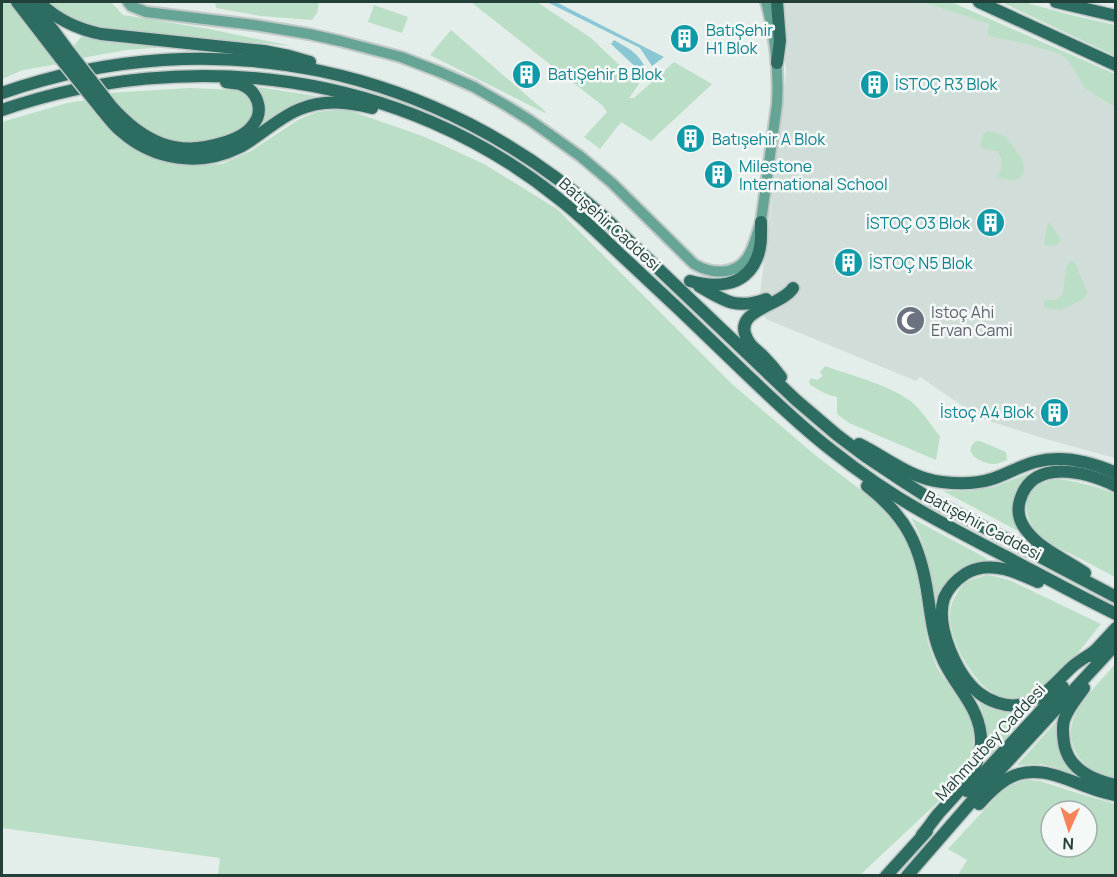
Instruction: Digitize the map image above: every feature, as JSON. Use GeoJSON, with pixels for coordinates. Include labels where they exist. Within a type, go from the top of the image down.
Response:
{"type":"FeatureCollection","features":[{"type":"Feature","properties":{"kind":"highway"},"geometry":{"type":"LineString","coordinates":[[17,2],[65,56],[106,108],[121,132],[141,146],[164,155],[188,159],[221,155],[251,141],[290,113],[325,102],[350,103],[426,120]]}},
{"type":"Feature","properties":{"kind":"highway"},"geometry":{"type":"LineString","coordinates":[[30,2],[53,30],[65,56]]}},
{"type":"Feature","properties":{"kind":"highway"},"geometry":{"type":"LineString","coordinates":[[39,2],[52,14],[86,31],[270,52],[299,59],[333,73]]}},
{"type":"Feature","properties":{"kind":"highway"},"geometry":{"type":"LineString","coordinates":[[777,2],[780,41],[777,63]]}},
{"type":"Feature","properties":{"kind":"highway"},"geometry":{"type":"LineString","coordinates":[[980,2],[1116,65]]}},
{"type":"Feature","properties":{"kind":"highway"},"geometry":{"type":"LineString","coordinates":[[1056,2],[1116,16]]}},
{"type":"Feature","properties":{"kind":"highway","name":"Batışehir Caddesi"},"geometry":{"type":"LineString","coordinates":[[2,93],[41,81],[120,64],[173,59],[224,59],[333,73],[381,87],[443,110],[506,143],[554,175],[604,217],[796,400],[837,435],[882,468],[932,500],[1112,595]]}},
{"type":"Feature","properties":{"kind":"highway","name":"Batışehir Caddesi"},"geometry":{"type":"LineString","coordinates":[[2,110],[78,88],[128,79],[236,75],[326,87],[389,105],[426,120],[497,156],[556,196],[596,231],[778,404],[829,448],[880,486],[921,512],[1116,614]]}},
{"type":"Feature","properties":{"kind":"highway"},"geometry":{"type":"LineString","coordinates":[[106,108],[144,136],[179,148],[207,147],[234,139],[247,132],[257,118],[259,111],[257,99],[246,87],[238,83],[162,76]]}},
{"type":"Feature","properties":{"kind":"highway"},"geometry":{"type":"LineString","coordinates":[[761,222],[757,259],[743,276],[729,284],[705,285],[690,281],[714,295],[741,305],[756,303],[793,288],[782,299],[751,314],[744,327],[745,336],[750,344],[771,364],[796,400]]}},
{"type":"Feature","properties":{"kind":"highway"},"geometry":{"type":"LineString","coordinates":[[837,435],[867,448],[912,474],[940,482],[974,483],[993,479],[1038,461],[1054,459],[1090,464],[1116,473]]}},
{"type":"Feature","properties":{"kind":"highway"},"geometry":{"type":"LineString","coordinates":[[829,448],[845,468],[889,504],[906,527],[922,564],[930,616],[939,652],[949,673],[969,701],[977,719],[981,744],[975,767],[967,782],[922,835]]}},
{"type":"Feature","properties":{"kind":"highway"},"geometry":{"type":"LineString","coordinates":[[1112,595],[1094,578],[1037,542],[1020,521],[1019,504],[1028,484],[1052,471],[1102,479],[1116,486]]}},
{"type":"Feature","properties":{"kind":"highway"},"geometry":{"type":"LineString","coordinates":[[1100,653],[1073,666],[1040,697],[1018,705],[1005,705],[979,693],[968,681],[947,644],[942,612],[944,598],[950,587],[969,572],[991,567],[1017,573],[1068,596],[1102,608]]}},
{"type":"Feature","properties":{"kind":"highway","name":"Mahmutbey Caddesi"},"geometry":{"type":"LineString","coordinates":[[907,876],[1100,653],[1116,628]]}},
{"type":"Feature","properties":{"kind":"highway","name":"Mahmutbey Caddesi"},"geometry":{"type":"LineString","coordinates":[[886,876],[922,835],[938,822],[1100,653],[1116,644]]}},
{"type":"Feature","properties":{"kind":"highway"},"geometry":{"type":"LineString","coordinates":[[1100,653],[1091,680],[1064,720],[1063,737],[1069,757],[1083,773],[1116,785]]}},
{"type":"Feature","properties":{"kind":"highway"},"geometry":{"type":"LineString","coordinates":[[942,837],[995,788],[1019,774],[1046,772],[1116,795]]}},
{"type":"Feature","properties":{"kind":"main road","name":"Batışehir Caddesi"},"geometry":{"type":"LineString","coordinates":[[128,3],[146,12],[167,16],[254,25],[340,40],[401,57],[474,87],[531,121],[580,156],[612,183],[702,269],[726,272],[742,264],[748,258],[761,222],[777,104],[777,63],[766,2]]}},
{"type":"Feature","properties":{"kind":"shaded area"},"geometry":{"type":"Polygon","coordinates":[[[780,2],[922,2],[989,24],[987,36],[1060,54],[1069,62],[1085,89],[1115,107],[1115,458],[992,422],[976,415],[920,377],[916,381],[766,319],[759,301],[785,95],[786,70],[780,2]]]}},
{"type":"Feature","properties":{"kind":"green space"},"geometry":{"type":"Polygon","coordinates":[[[2,2],[8,2],[58,64],[23,70],[2,79],[2,2]]]}},
{"type":"Feature","properties":{"kind":"green space"},"geometry":{"type":"Polygon","coordinates":[[[47,2],[111,2],[123,15],[292,46],[88,26],[52,8],[47,2]]]}},
{"type":"Feature","properties":{"kind":"green space"},"geometry":{"type":"Polygon","coordinates":[[[215,2],[319,2],[317,13],[312,20],[261,16],[216,8],[215,2]]]}},
{"type":"Feature","properties":{"kind":"green space"},"geometry":{"type":"Polygon","coordinates":[[[471,2],[537,2],[591,38],[639,84],[629,98],[634,98],[674,62],[712,84],[651,141],[621,122],[600,149],[584,137],[607,112],[603,106],[471,2]]]}},
{"type":"Feature","properties":{"kind":"green space"},"geometry":{"type":"Polygon","coordinates":[[[922,2],[951,2],[1115,74],[1115,107],[1085,89],[1069,62],[1060,54],[987,36],[989,24],[922,2]]]}},
{"type":"Feature","properties":{"kind":"green space"},"geometry":{"type":"Polygon","coordinates":[[[1001,2],[1023,2],[1115,25],[1115,56],[1001,2]]]}},
{"type":"Feature","properties":{"kind":"green space"},"geometry":{"type":"Polygon","coordinates":[[[374,5],[408,17],[402,33],[368,22],[374,5]]]}},
{"type":"Feature","properties":{"kind":"green space"},"geometry":{"type":"Polygon","coordinates":[[[451,30],[546,112],[430,55],[451,30]]]}},
{"type":"Feature","properties":{"kind":"green space"},"geometry":{"type":"Polygon","coordinates":[[[82,36],[167,47],[126,50],[82,58],[73,47],[82,36]]]}},
{"type":"Feature","properties":{"kind":"green space"},"geometry":{"type":"Polygon","coordinates":[[[257,87],[316,96],[293,104],[262,126],[264,106],[257,87]]]}},
{"type":"Feature","properties":{"kind":"green space"},"geometry":{"type":"Polygon","coordinates":[[[189,88],[239,90],[251,102],[253,108],[251,117],[237,130],[204,141],[168,139],[141,127],[109,93],[189,88]]]}},
{"type":"Feature","properties":{"kind":"green space"},"geometry":{"type":"Polygon","coordinates":[[[87,100],[126,145],[169,164],[195,165],[222,164],[251,151],[298,120],[317,112],[345,109],[425,137],[484,164],[557,209],[733,385],[815,455],[874,500],[898,524],[915,565],[928,643],[937,668],[969,714],[973,730],[971,762],[956,785],[860,875],[218,875],[220,858],[2,828],[2,122],[67,103],[87,100]]]}},
{"type":"Feature","properties":{"kind":"green space"},"geometry":{"type":"Polygon","coordinates":[[[987,131],[1005,137],[1016,150],[1024,165],[1019,178],[1011,180],[996,177],[1002,165],[999,154],[997,151],[981,148],[982,137],[987,131]]]}},
{"type":"Feature","properties":{"kind":"green space"},"geometry":{"type":"Polygon","coordinates":[[[1048,221],[1060,238],[1058,243],[1049,246],[1044,245],[1048,221]]]}},
{"type":"Feature","properties":{"kind":"green space"},"geometry":{"type":"Polygon","coordinates":[[[1070,261],[1074,261],[1087,291],[1085,298],[1061,310],[1044,308],[1044,300],[1056,300],[1063,294],[1066,268],[1070,261]]]}},
{"type":"Feature","properties":{"kind":"green space"},"geometry":{"type":"Polygon","coordinates":[[[825,366],[879,384],[914,404],[940,436],[936,460],[849,423],[837,414],[837,397],[823,392],[810,385],[809,382],[811,378],[817,380],[823,376],[820,372],[825,366]]]}},
{"type":"Feature","properties":{"kind":"green space"},"geometry":{"type":"Polygon","coordinates":[[[976,441],[1006,452],[1007,460],[993,464],[974,457],[971,450],[976,441]]]}},
{"type":"Feature","properties":{"kind":"green space"},"geometry":{"type":"Polygon","coordinates":[[[1037,470],[1022,483],[1016,495],[1016,513],[1020,532],[943,491],[969,491],[994,487],[1037,470]]]}},
{"type":"Feature","properties":{"kind":"green space"},"geometry":{"type":"Polygon","coordinates":[[[1059,479],[1115,494],[1115,577],[1051,544],[1031,523],[1027,511],[1030,493],[1041,484],[1059,479]]]}},
{"type":"Feature","properties":{"kind":"green space"},"geometry":{"type":"Polygon","coordinates":[[[911,518],[988,559],[961,569],[947,583],[936,605],[925,549],[911,518]]]}},
{"type":"Feature","properties":{"kind":"green space"},"geometry":{"type":"Polygon","coordinates":[[[987,575],[1009,580],[1101,624],[1055,678],[1027,696],[1008,698],[990,691],[967,665],[955,641],[950,617],[954,599],[964,584],[987,575]]]}},
{"type":"Feature","properties":{"kind":"green space"},"geometry":{"type":"Polygon","coordinates":[[[1115,664],[1115,778],[1096,772],[1081,760],[1073,746],[1071,731],[1079,708],[1115,664]]]}},
{"type":"Feature","properties":{"kind":"green space"},"geometry":{"type":"Polygon","coordinates":[[[979,702],[1004,712],[1030,711],[988,760],[984,758],[988,743],[987,730],[979,702]]]}},
{"type":"Feature","properties":{"kind":"green space"},"geometry":{"type":"Polygon","coordinates":[[[1056,722],[1059,751],[1075,776],[1055,767],[1041,764],[1017,765],[1056,722]]]}},
{"type":"Feature","properties":{"kind":"green space"},"geometry":{"type":"Polygon","coordinates":[[[1026,780],[1040,781],[1098,799],[1039,799],[1039,859],[1099,859],[1099,799],[1115,804],[1115,875],[958,875],[967,860],[948,849],[1010,785],[1026,780]]]}},
{"type":"Feature","properties":{"kind":"water"},"geometry":{"type":"Polygon","coordinates":[[[547,2],[556,2],[664,57],[652,66],[640,48],[547,2]]]}},
{"type":"Feature","properties":{"kind":"water"},"geometry":{"type":"Polygon","coordinates":[[[614,40],[637,55],[647,71],[642,73],[611,44],[614,40]]]}},
{"type":"Feature","properties":{"kind":"place","name":"BatıŞehir H1 Blok"},"geometry":{"type":"Point","coordinates":[685,39]}},
{"type":"Feature","properties":{"kind":"place","name":"BatıŞehir B Blok"},"geometry":{"type":"Point","coordinates":[527,74]}},
{"type":"Feature","properties":{"kind":"place","name":"İSTOÇ R3 Blok"},"geometry":{"type":"Point","coordinates":[874,84]}},
{"type":"Feature","properties":{"kind":"place","name":"Batışehir A Blok"},"geometry":{"type":"Point","coordinates":[691,139]}},
{"type":"Feature","properties":{"kind":"place","name":"Milestone International School"},"geometry":{"type":"Point","coordinates":[718,175]}},
{"type":"Feature","properties":{"kind":"place","name":"İSTOÇ O3 Blok"},"geometry":{"type":"Point","coordinates":[991,223]}},
{"type":"Feature","properties":{"kind":"place","name":"İSTOÇ N5 Blok"},"geometry":{"type":"Point","coordinates":[848,263]}},
{"type":"Feature","properties":{"kind":"place","name":"Istoç Ahi Ervan Cami"},"geometry":{"type":"Point","coordinates":[910,321]}},
{"type":"Feature","properties":{"kind":"place","name":"İstoç A4 Blok"},"geometry":{"type":"Point","coordinates":[1055,412]}}]}
